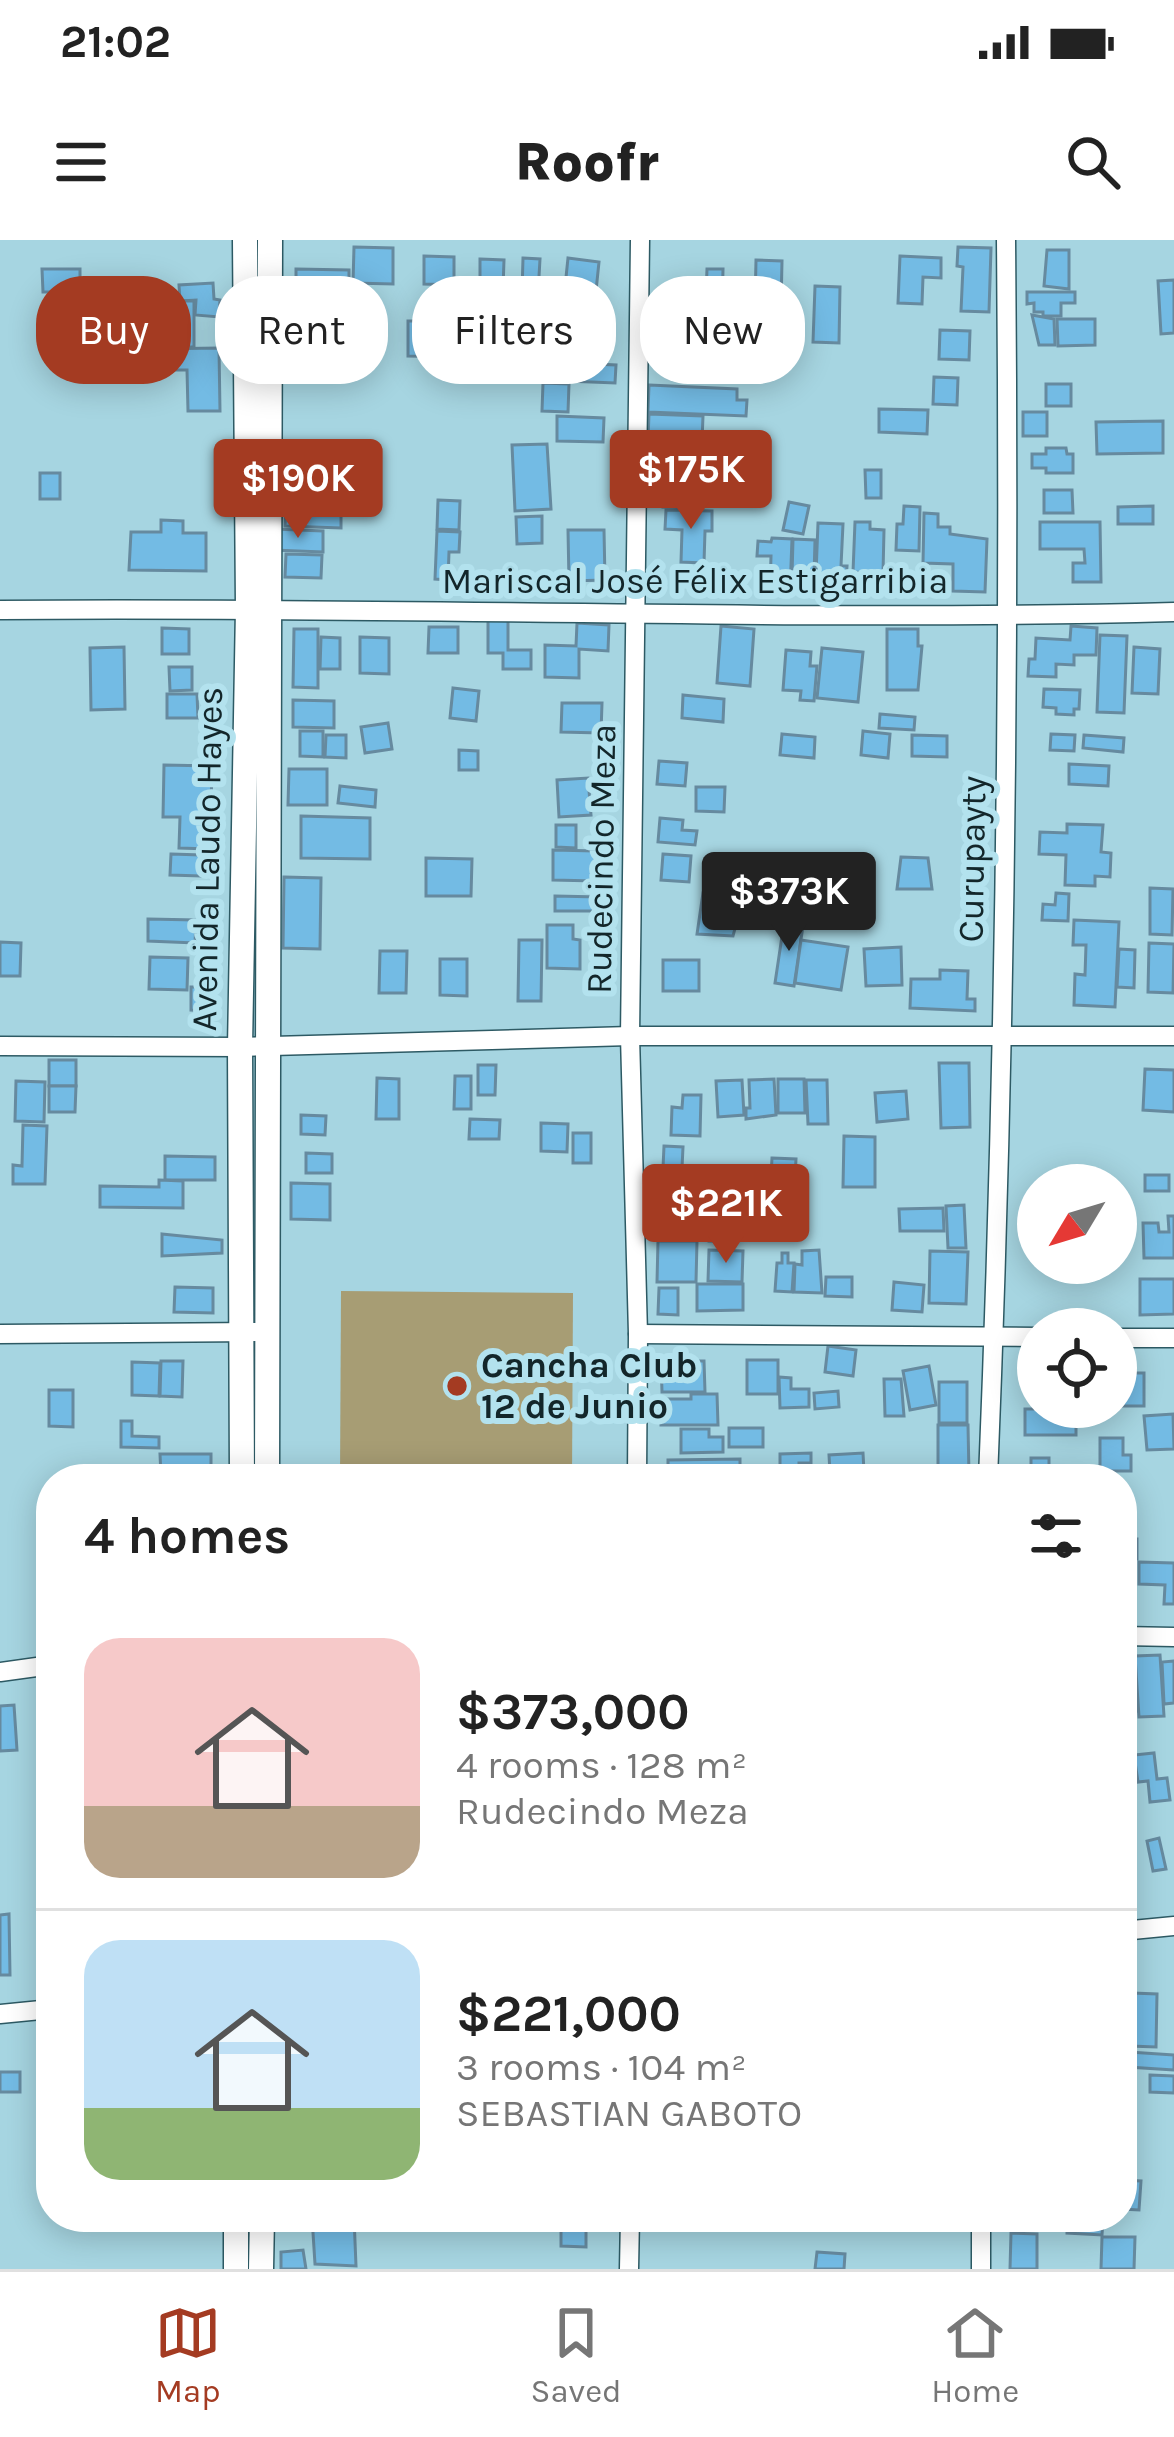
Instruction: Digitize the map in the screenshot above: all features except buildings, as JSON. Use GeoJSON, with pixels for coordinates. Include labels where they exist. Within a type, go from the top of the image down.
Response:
{"type":"FeatureCollection","features":[{"type":"Feature","properties":{"kind":"street","name":"Avenida Laudo Hayes"},"geometry":{"type":"LineString","coordinates":[[243,1464],[255,1334],[268,1046],[260,609],[245,240]]}},
{"type":"Feature","properties":{"kind":"street","name":"Avenida Laudo Hayes"},"geometry":{"type":"LineString","coordinates":[[266,1464],[240,1047],[271,240]]}},
{"type":"Feature","properties":{"kind":"street","name":"Rudecindo Meza"},"geometry":{"type":"LineString","coordinates":[[637,1464],[630,1036],[640,240]]}},
{"type":"Feature","properties":{"kind":"street","name":"Curupayty"},"geometry":{"type":"LineString","coordinates":[[989,1464],[1010,616],[1006,240]]}},
{"type":"Feature","properties":{"kind":"street","name":"Mariscal José Félix Estigarribia"},"geometry":{"type":"LineString","coordinates":[[0,610],[260,609],[638,617],[1174,612]]}},
{"type":"Feature","properties":{"kind":"street"},"geometry":{"type":"LineString","coordinates":[[0,1046],[240,1047],[630,1036],[1174,1036]]}},
{"type":"Feature","properties":{"kind":"street"},"geometry":{"type":"LineString","coordinates":[[0,1334],[255,1334]]}},
{"type":"Feature","properties":{"kind":"street"},"geometry":{"type":"LineString","coordinates":[[638,1334],[1017,1337]]}},
{"type":"Feature","properties":{"kind":"street"},"geometry":{"type":"LineString","coordinates":[[1137,1338],[1174,1338]]}},
{"type":"Feature","properties":{"kind":"street"},"geometry":{"type":"LineString","coordinates":[[1137,1636],[1174,1636]]}},
{"type":"Feature","properties":{"kind":"street"},"geometry":{"type":"LineString","coordinates":[[0,1672],[36,1667]]}},
{"type":"Feature","properties":{"kind":"street"},"geometry":{"type":"LineString","coordinates":[[1137,1930],[1174,1926]]}},
{"type":"Feature","properties":{"kind":"street"},"geometry":{"type":"LineString","coordinates":[[0,2014],[36,2010]]}},
{"type":"Feature","properties":{"kind":"street"},"geometry":{"type":"LineString","coordinates":[[236,2232],[236,2269]]}},
{"type":"Feature","properties":{"kind":"street"},"geometry":{"type":"LineString","coordinates":[[261,2269],[262,2232]]}},
{"type":"Feature","properties":{"kind":"street"},"geometry":{"type":"LineString","coordinates":[[629,2232],[629,2269]]}},
{"type":"Feature","properties":{"kind":"street"},"geometry":{"type":"LineString","coordinates":[[980,2232],[981,2269]]}},
{"type":"Feature","properties":{"kind":"shaded area","name":"Cancha Club 12 de Junio"},"geometry":{"type":"Polygon","coordinates":[[[341,1291],[573,1293],[572,1464],[340,1464],[341,1291]]]}},
{"type":"Feature","properties":{"kind":"place","name":"Cancha Club 12 de Junio"},"geometry":{"type":"Point","coordinates":[457,1386]}}]}
